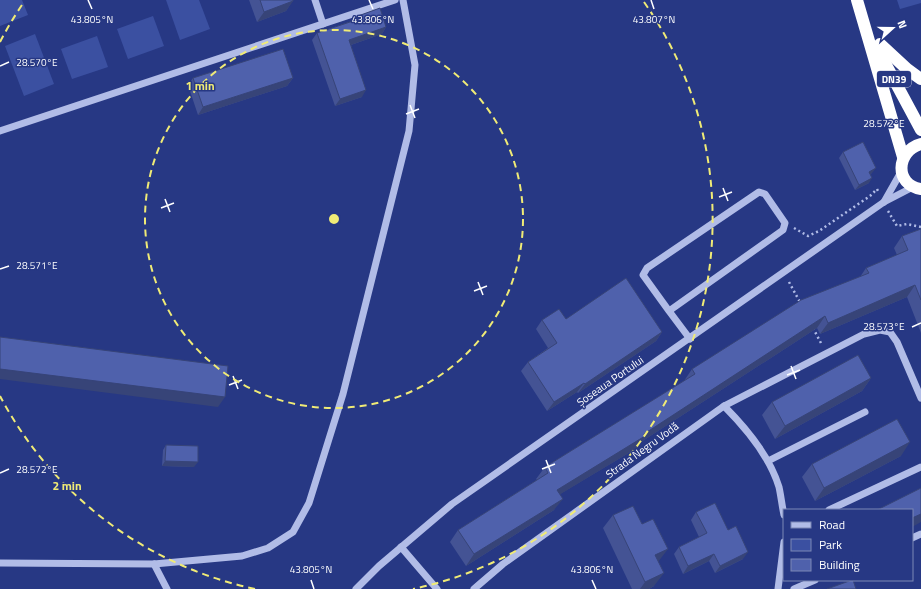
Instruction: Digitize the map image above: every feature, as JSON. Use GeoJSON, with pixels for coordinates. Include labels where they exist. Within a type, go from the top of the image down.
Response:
{"type":"FeatureCollection","features":[{"type":"Feature","properties":{"kind":"highway","name":"DN39"},"geometry":{"type":"LineString","coordinates":[[857,0],[903,157]]}},
{"type":"Feature","properties":{"kind":"highway","name":"DN39"},"geometry":{"type":"LineString","coordinates":[[866,28],[921,130]]}},
{"type":"Feature","properties":{"kind":"highway"},"geometry":{"type":"LineString","coordinates":[[866,28],[885,50],[921,79]]}},
{"type":"Feature","properties":{"kind":"highway"},"geometry":{"type":"LineString","coordinates":[[917,188],[908,184],[901,172],[903,157],[908,151],[921,144]]}},
{"type":"Feature","properties":{"kind":"street"},"geometry":{"type":"LineString","coordinates":[[315,0],[323,24]]}},
{"type":"Feature","properties":{"kind":"street"},"geometry":{"type":"LineString","coordinates":[[0,131],[395,0]]}},
{"type":"Feature","properties":{"kind":"street"},"geometry":{"type":"LineString","coordinates":[[0,563],[154,564],[242,556],[268,548],[293,532],[310,503],[343,394],[409,131],[415,65],[403,0]]}},
{"type":"Feature","properties":{"kind":"street"},"geometry":{"type":"LineString","coordinates":[[884,202],[901,172]]}},
{"type":"Feature","properties":{"kind":"street","name":"Șoseaua Portului"},"geometry":{"type":"LineString","coordinates":[[356,589],[379,566],[452,504],[884,202],[917,188]]}},
{"type":"Feature","properties":{"kind":"street"},"geometry":{"type":"LineString","coordinates":[[669,311],[783,230],[785,223],[765,194],[759,192],[647,268],[643,275],[669,311],[690,339]]}},
{"type":"Feature","properties":{"kind":"street","name":"Strada Negru Vodă"},"geometry":{"type":"LineString","coordinates":[[474,589],[509,559],[702,420],[724,406],[864,334],[880,330],[890,332],[897,342],[921,398]]}},
{"type":"Feature","properties":{"kind":"street"},"geometry":{"type":"LineString","coordinates":[[724,406],[742,424],[768,461],[779,486],[783,509]]}},
{"type":"Feature","properties":{"kind":"street"},"geometry":{"type":"LineString","coordinates":[[768,461],[865,412]]}},
{"type":"Feature","properties":{"kind":"street"},"geometry":{"type":"LineString","coordinates":[[832,509],[921,467]]}},
{"type":"Feature","properties":{"kind":"street"},"geometry":{"type":"LineString","coordinates":[[401,547],[436,589]]}},
{"type":"Feature","properties":{"kind":"street"},"geometry":{"type":"LineString","coordinates":[[778,589],[783,550]]}},
{"type":"Feature","properties":{"kind":"street"},"geometry":{"type":"LineString","coordinates":[[154,564],[167,589]]}},
{"type":"Feature","properties":{"kind":"street"},"geometry":{"type":"LineString","coordinates":[[794,589],[813,581]]}},
{"type":"Feature","properties":{"kind":"path"},"geometry":{"type":"LineString","coordinates":[[785,223],[808,236],[820,231],[870,196],[876,189],[893,221],[898,226],[907,224],[921,227]]}},
{"type":"Feature","properties":{"kind":"path"},"geometry":{"type":"LineString","coordinates":[[784,272],[802,306]]}},
{"type":"Feature","properties":{"kind":"path"},"geometry":{"type":"LineString","coordinates":[[812,326],[826,353]]}},
{"type":"Feature","properties":{"kind":"green space"},"geometry":{"type":"Polygon","coordinates":[[[0,0],[22,0],[28,15],[0,26],[0,0]]]}},
{"type":"Feature","properties":{"kind":"green space"},"geometry":{"type":"Polygon","coordinates":[[[166,0],[199,0],[210,29],[180,40],[166,0]]]}},
{"type":"Feature","properties":{"kind":"green space"},"geometry":{"type":"Polygon","coordinates":[[[897,0],[921,0],[921,3],[900,9],[897,0]]]}},
{"type":"Feature","properties":{"kind":"green space"},"geometry":{"type":"Polygon","coordinates":[[[153,16],[164,46],[128,59],[117,29],[153,16]]]}},
{"type":"Feature","properties":{"kind":"green space"},"geometry":{"type":"Polygon","coordinates":[[[35,34],[54,84],[24,96],[5,46],[35,34]]]}},
{"type":"Feature","properties":{"kind":"green space"},"geometry":{"type":"Polygon","coordinates":[[[97,36],[108,67],[72,79],[61,49],[97,36]]]}},
{"type":"Feature","properties":{"kind":"building"},"geometry":{"type":"Polygon","coordinates":[[[260,0],[293,0],[293,1],[264,12],[260,0]]]}},
{"type":"Feature","properties":{"kind":"building"},"geometry":{"type":"Polygon","coordinates":[[[380,8],[386,27],[349,40],[366,90],[340,99],[317,33],[359,19],[358,16],[380,8]]]}},
{"type":"Feature","properties":{"kind":"building"},"geometry":{"type":"Polygon","coordinates":[[[283,49],[293,78],[203,107],[193,78],[283,49]]]}},
{"type":"Feature","properties":{"kind":"building"},"geometry":{"type":"Polygon","coordinates":[[[863,142],[876,168],[869,172],[872,178],[859,185],[843,152],[863,142]]]}},
{"type":"Feature","properties":{"kind":"building"},"geometry":{"type":"Polygon","coordinates":[[[921,229],[921,300],[915,285],[828,323],[825,316],[644,434],[645,436],[557,490],[563,499],[474,554],[458,530],[548,473],[545,467],[695,374],[692,369],[801,300],[869,273],[866,268],[908,250],[902,236],[921,229]]]}},
{"type":"Feature","properties":{"kind":"building"},"geometry":{"type":"Polygon","coordinates":[[[626,278],[662,332],[585,384],[584,383],[554,402],[528,362],[557,343],[542,320],[559,309],[566,319],[626,278]]]}},
{"type":"Feature","properties":{"kind":"building"},"geometry":{"type":"Polygon","coordinates":[[[0,337],[228,366],[225,397],[0,369],[0,337]]]}},
{"type":"Feature","properties":{"kind":"building"},"geometry":{"type":"Polygon","coordinates":[[[858,355],[871,378],[785,426],[772,402],[858,355]]]}},
{"type":"Feature","properties":{"kind":"building"},"geometry":{"type":"Polygon","coordinates":[[[897,419],[910,442],[824,488],[812,464],[897,419]]]}},
{"type":"Feature","properties":{"kind":"building"},"geometry":{"type":"Polygon","coordinates":[[[166,445],[198,446],[198,462],[165,461],[166,445]]]}},
{"type":"Feature","properties":{"kind":"building"},"geometry":{"type":"Polygon","coordinates":[[[921,488],[921,514],[913,518],[913,509],[879,509],[921,488]]]}},
{"type":"Feature","properties":{"kind":"building"},"geometry":{"type":"Polygon","coordinates":[[[715,503],[728,530],[736,526],[748,552],[720,566],[714,554],[688,566],[679,547],[707,533],[696,512],[715,503]]]}},
{"type":"Feature","properties":{"kind":"building"},"geometry":{"type":"Polygon","coordinates":[[[633,506],[642,524],[653,519],[668,549],[655,555],[664,573],[645,582],[613,515],[633,506]]]}},
{"type":"Feature","properties":{"kind":"building"},"geometry":{"type":"Polygon","coordinates":[[[853,581],[856,589],[827,589],[853,581]]]}}]}
